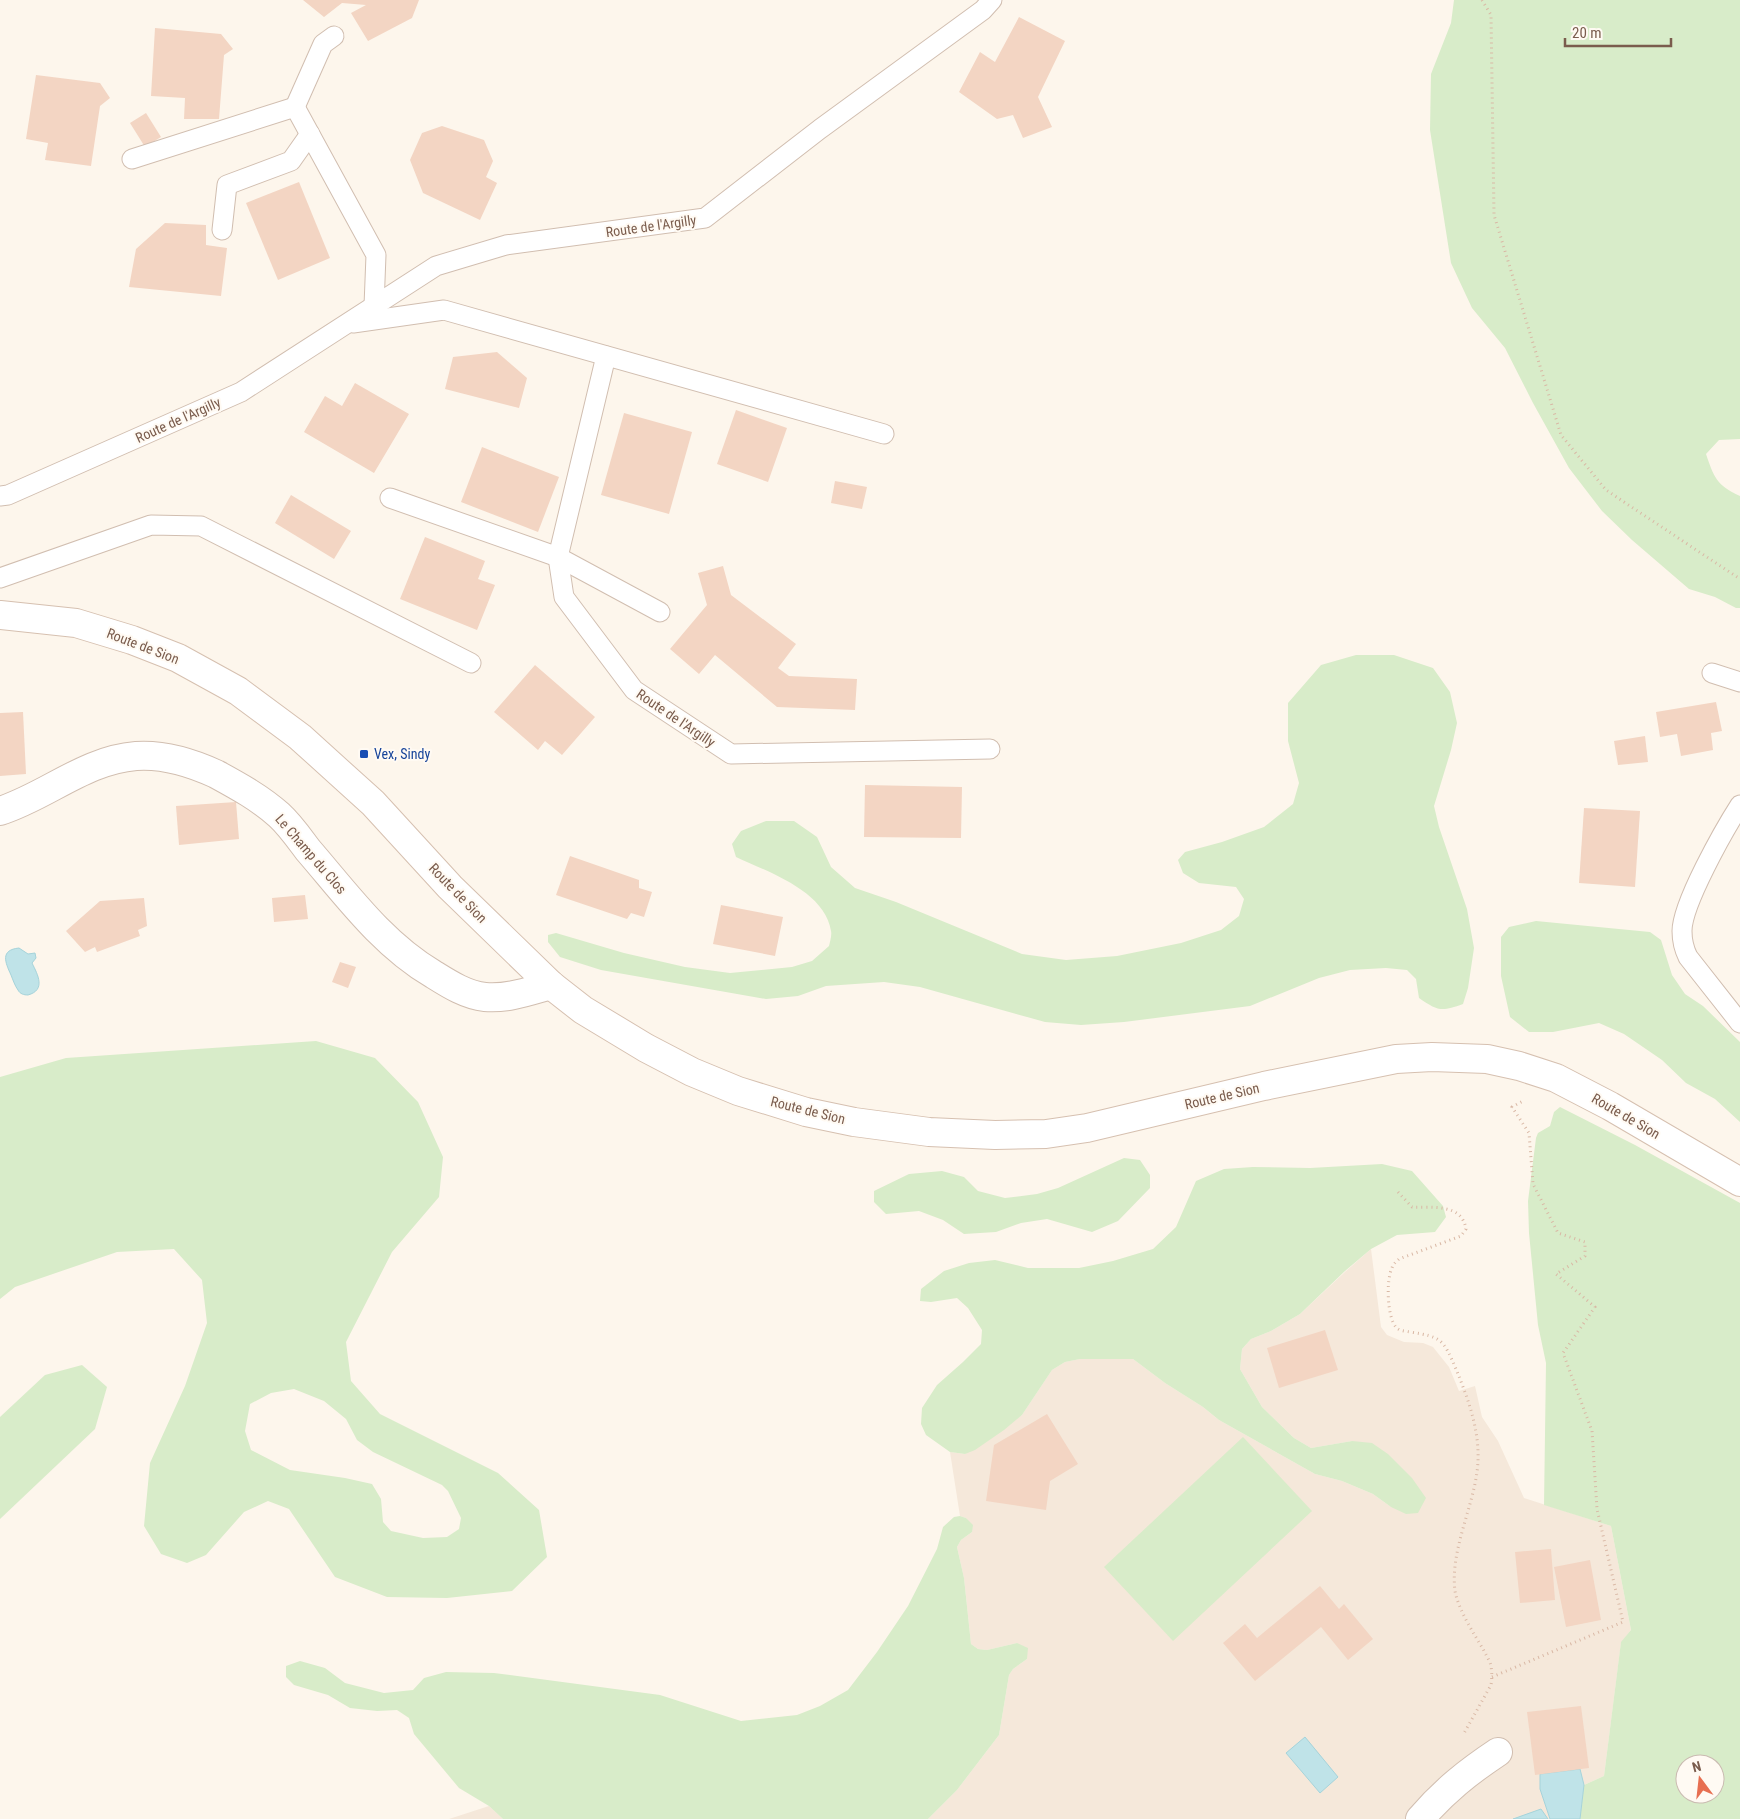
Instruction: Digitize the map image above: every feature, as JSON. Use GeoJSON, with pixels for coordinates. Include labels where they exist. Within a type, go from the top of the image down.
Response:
{"type":"FeatureCollection","features":[{"type":"Feature","properties":{"kind":"main road","name":"Route de Sion"},"geometry":{"type":"LineString","coordinates":[[3,620],[76,623],[132,640],[178,658],[238,691],[300,737],[373,803],[450,887],[551,985],[583,1010],[646,1048],[692,1072],[738,1091],[806,1112],[854,1122],[929,1132],[995,1135],[1046,1134],[1087,1128],[1264,1086],[1396,1060],[1432,1056],[1487,1059],[1519,1066],[1556,1078],[1610,1106],[1740,1182]]}},
{"type":"Feature","properties":{"kind":"main road","name":"Le Champ du Clos"},"geometry":{"type":"LineString","coordinates":[[0,811],[35,796],[76,773],[115,760],[135,756],[156,756],[182,760],[241,787],[280,816],[366,919],[398,949],[425,970],[454,987],[483,996],[503,998],[551,985]]}},
{"type":"Feature","properties":{"kind":"main road"},"geometry":{"type":"LineString","coordinates":[[1420,1819],[1439,1796],[1472,1769],[1498,1752]]}},
{"type":"Feature","properties":{"kind":"lane","name":"Route de l'Argilly"},"geometry":{"type":"LineString","coordinates":[[0,496],[8,495],[241,392],[436,266],[506,245],[704,218],[820,129],[984,10],[992,0]]}},
{"type":"Feature","properties":{"kind":"lane"},"geometry":{"type":"LineString","coordinates":[[132,159],[295,107],[323,44],[334,36]]}},
{"type":"Feature","properties":{"kind":"lane"},"geometry":{"type":"LineString","coordinates":[[295,107],[376,255],[374,306]]}},
{"type":"Feature","properties":{"kind":"lane"},"geometry":{"type":"LineString","coordinates":[[222,230],[227,185],[291,161],[310,134]]}},
{"type":"Feature","properties":{"kind":"lane","name":"Route de l'Argilly"},"geometry":{"type":"LineString","coordinates":[[346,324],[444,310],[884,434]]}},
{"type":"Feature","properties":{"kind":"lane","name":"Route de l'Argilly"},"geometry":{"type":"LineString","coordinates":[[606,356],[558,557],[564,597],[634,690],[731,754],[990,749]]}},
{"type":"Feature","properties":{"kind":"lane"},"geometry":{"type":"LineString","coordinates":[[390,498],[558,557],[660,612]]}},
{"type":"Feature","properties":{"kind":"lane"},"geometry":{"type":"LineString","coordinates":[[0,578],[151,525],[201,526],[471,663]]}},
{"type":"Feature","properties":{"kind":"lane"},"geometry":{"type":"LineString","coordinates":[[1712,673],[1740,682]]}},
{"type":"Feature","properties":{"kind":"lane"},"geometry":{"type":"LineString","coordinates":[[1740,806],[1731,819],[1694,890],[1682,931],[1684,948],[1688,957],[1740,1023]]}},
{"type":"Feature","properties":{"kind":"path"},"geometry":{"type":"LineString","coordinates":[[1482,0],[1491,15],[1494,215],[1561,435],[1606,490],[1740,579]]}},
{"type":"Feature","properties":{"kind":"path"},"geometry":{"type":"LineString","coordinates":[[1492,1677],[1623,1622],[1597,1509],[1592,1432],[1563,1353],[1595,1307],[1556,1274],[1586,1256],[1585,1242],[1558,1233],[1533,1184],[1529,1133],[1512,1107],[1535,1094],[1545,1074]]}},
{"type":"Feature","properties":{"kind":"path"},"geometry":{"type":"LineString","coordinates":[[1398,1192],[1412,1207],[1449,1209],[1459,1213],[1465,1221],[1466,1229],[1461,1236],[1399,1259],[1392,1266],[1389,1275],[1389,1304],[1391,1319],[1400,1330],[1432,1336],[1442,1341],[1448,1350],[1465,1391],[1474,1423],[1478,1455],[1477,1473],[1459,1544],[1455,1592],[1467,1623],[1491,1664],[1492,1677],[1491,1685],[1462,1737],[1461,1749],[1463,1758],[1472,1769]]}},
{"type":"Feature","properties":{"kind":"shaded area"},"geometry":{"type":"Polygon","coordinates":[[[1371,1249],[1381,1327],[1387,1335],[1404,1342],[1423,1343],[1433,1347],[1449,1367],[1459,1391],[1475,1386],[1482,1417],[1498,1441],[1524,1498],[1611,1526],[1631,1630],[1621,1643],[1604,1776],[1584,1785],[1580,1819],[928,1819],[957,1790],[999,1735],[1009,1675],[1013,1669],[1027,1659],[1017,1643],[987,1650],[978,1649],[971,1644],[964,1578],[957,1547],[961,1540],[972,1532],[966,1518],[960,1516],[950,1452],[965,1454],[1022,1415],[1052,1370],[1065,1362],[1080,1359],[1133,1359],[1219,1420],[1315,1474],[1342,1481],[1373,1494],[1391,1507],[1352,1441],[1311,1448],[1294,1438],[1262,1407],[1240,1369],[1242,1349],[1251,1339],[1271,1331],[1300,1314],[1371,1249]]]}},
{"type":"Feature","properties":{"kind":"shaded area"},"geometry":{"type":"Polygon","coordinates":[[[489,1806],[503,1819],[449,1819],[489,1806]]]}},
{"type":"Feature","properties":{"kind":"green space"},"geometry":{"type":"Polygon","coordinates":[[[1454,0],[1740,0],[1740,439],[1719,440],[1706,454],[1717,480],[1740,496],[1740,608],[1736,608],[1715,597],[1689,589],[1632,540],[1602,511],[1569,468],[1505,348],[1472,308],[1451,263],[1430,130],[1431,74],[1451,23],[1454,0]]]}},
{"type":"Feature","properties":{"kind":"green space"},"geometry":{"type":"Polygon","coordinates":[[[1356,655],[1394,655],[1433,668],[1450,692],[1457,723],[1434,806],[1439,827],[1467,909],[1474,948],[1468,988],[1463,1004],[1444,1009],[1435,1008],[1419,998],[1416,979],[1407,970],[1386,968],[1350,970],[1319,978],[1250,1006],[1124,1022],[1081,1025],[1045,1022],[920,987],[884,982],[826,986],[798,996],[766,999],[601,970],[560,957],[548,942],[548,935],[556,933],[624,953],[685,967],[730,973],[792,967],[812,961],[829,946],[831,931],[827,917],[807,894],[779,876],[736,857],[732,844],[741,831],[766,821],[794,821],[817,837],[831,867],[855,888],[896,902],[1022,954],[1066,960],[1117,956],[1181,943],[1221,930],[1239,916],[1244,899],[1236,887],[1199,883],[1183,873],[1178,860],[1185,852],[1222,842],[1264,827],[1293,804],[1299,783],[1288,741],[1288,703],[1321,665],[1356,655]]]}},
{"type":"Feature","properties":{"kind":"green space"},"geometry":{"type":"Polygon","coordinates":[[[1536,921],[1650,932],[1661,940],[1672,975],[1685,994],[1703,1006],[1740,1042],[1740,1122],[1715,1099],[1686,1083],[1662,1060],[1624,1034],[1599,1023],[1553,1032],[1529,1032],[1510,1017],[1501,976],[1501,937],[1509,927],[1536,921]]]}},
{"type":"Feature","properties":{"kind":"green space"},"geometry":{"type":"Polygon","coordinates":[[[316,1041],[375,1058],[418,1102],[443,1157],[439,1197],[392,1252],[346,1342],[351,1381],[380,1414],[498,1473],[539,1510],[547,1557],[512,1591],[447,1598],[387,1597],[335,1577],[289,1509],[268,1501],[244,1512],[206,1555],[187,1563],[161,1554],[144,1526],[150,1463],[185,1386],[207,1323],[202,1280],[174,1249],[117,1252],[15,1287],[0,1299],[0,1077],[66,1058],[316,1041]],[[294,1389],[271,1393],[250,1404],[245,1431],[251,1450],[290,1470],[372,1484],[381,1499],[383,1522],[391,1531],[423,1538],[447,1537],[459,1529],[461,1518],[448,1491],[442,1485],[373,1452],[357,1440],[346,1419],[324,1401],[294,1389]]]}},
{"type":"Feature","properties":{"kind":"green space"},"geometry":{"type":"Polygon","coordinates":[[[1560,1107],[1635,1145],[1740,1203],[1740,1819],[1580,1819],[1584,1785],[1604,1776],[1621,1642],[1631,1630],[1611,1526],[1544,1505],[1546,1363],[1538,1325],[1529,1233],[1528,1201],[1536,1138],[1538,1133],[1550,1126],[1554,1112],[1560,1107]]]}},
{"type":"Feature","properties":{"kind":"green space"},"geometry":{"type":"Polygon","coordinates":[[[1124,1158],[1140,1160],[1150,1175],[1150,1188],[1118,1221],[1092,1232],[1047,1219],[1021,1223],[996,1232],[964,1234],[943,1220],[919,1211],[886,1214],[874,1202],[874,1191],[909,1174],[942,1171],[964,1177],[978,1191],[1005,1198],[1037,1194],[1058,1188],[1124,1158]]]}},
{"type":"Feature","properties":{"kind":"green space"},"geometry":{"type":"Polygon","coordinates":[[[1382,1164],[1412,1171],[1443,1206],[1446,1217],[1435,1232],[1397,1235],[1371,1249],[1300,1314],[1271,1331],[1251,1339],[1242,1349],[1240,1369],[1262,1407],[1294,1438],[1311,1448],[1352,1441],[1372,1443],[1388,1454],[1412,1478],[1426,1498],[1418,1513],[1406,1514],[1391,1507],[1373,1494],[1342,1481],[1315,1474],[1219,1420],[1133,1359],[1080,1359],[1065,1362],[1052,1370],[1022,1415],[975,1450],[965,1454],[950,1452],[926,1435],[921,1424],[922,1408],[937,1385],[981,1344],[982,1330],[968,1308],[957,1298],[931,1302],[920,1301],[921,1289],[944,1271],[969,1263],[995,1260],[1028,1268],[1079,1268],[1113,1261],[1153,1249],[1176,1227],[1196,1181],[1224,1169],[1253,1167],[1310,1168],[1382,1164]]]}},
{"type":"Feature","properties":{"kind":"green space"},"geometry":{"type":"Polygon","coordinates":[[[82,1365],[107,1387],[95,1429],[0,1519],[0,1417],[45,1375],[82,1365]]]}},
{"type":"Feature","properties":{"kind":"green space"},"geometry":{"type":"Polygon","coordinates":[[[1243,1437],[1312,1511],[1173,1641],[1104,1567],[1243,1437]]]}},
{"type":"Feature","properties":{"kind":"green space"},"geometry":{"type":"Polygon","coordinates":[[[954,1517],[966,1518],[973,1525],[972,1532],[961,1540],[957,1547],[964,1578],[971,1644],[978,1649],[987,1650],[1017,1643],[1028,1648],[1027,1659],[1013,1669],[1009,1675],[999,1735],[957,1790],[928,1819],[503,1819],[489,1806],[459,1788],[414,1734],[409,1718],[397,1710],[377,1711],[350,1708],[328,1695],[294,1685],[286,1677],[286,1666],[300,1661],[325,1668],[345,1683],[384,1693],[413,1690],[424,1678],[446,1672],[494,1673],[660,1695],[741,1721],[797,1715],[820,1706],[848,1690],[877,1652],[908,1606],[937,1549],[943,1527],[954,1517]]]}},
{"type":"Feature","properties":{"kind":"water"},"geometry":{"type":"Polygon","coordinates":[[[19,948],[28,954],[35,953],[36,958],[32,963],[38,977],[39,986],[34,993],[28,995],[22,994],[19,991],[6,961],[9,951],[19,948]]]}},
{"type":"Feature","properties":{"kind":"water"},"geometry":{"type":"Polygon","coordinates":[[[1305,1737],[1338,1777],[1320,1793],[1286,1753],[1305,1737]]]}},
{"type":"Feature","properties":{"kind":"water"},"geometry":{"type":"Polygon","coordinates":[[[1580,1769],[1584,1785],[1580,1819],[1550,1819],[1540,1789],[1540,1774],[1580,1769]]]}},
{"type":"Feature","properties":{"kind":"water"},"geometry":{"type":"Polygon","coordinates":[[[1541,1809],[1548,1819],[1513,1819],[1541,1809]]]}},
{"type":"Feature","properties":{"kind":"building"},"geometry":{"type":"Polygon","coordinates":[[[303,0],[419,0],[412,18],[368,41],[351,13],[366,5],[342,3],[324,17],[303,0]]]}},
{"type":"Feature","properties":{"kind":"building"},"geometry":{"type":"Polygon","coordinates":[[[1019,17],[1065,41],[1038,97],[1052,127],[1023,138],[1013,115],[997,119],[959,92],[980,52],[995,62],[1019,17]]]}},
{"type":"Feature","properties":{"kind":"building"},"geometry":{"type":"Polygon","coordinates":[[[155,28],[221,34],[233,49],[224,55],[219,119],[184,119],[185,98],[151,96],[155,28]]]}},
{"type":"Feature","properties":{"kind":"building"},"geometry":{"type":"Polygon","coordinates":[[[36,75],[100,83],[110,98],[100,106],[91,166],[45,160],[48,143],[26,139],[36,75]]]}},
{"type":"Feature","properties":{"kind":"building"},"geometry":{"type":"Polygon","coordinates":[[[146,113],[161,137],[145,147],[130,123],[146,113]]]}},
{"type":"Feature","properties":{"kind":"building"},"geometry":{"type":"Polygon","coordinates":[[[442,126],[484,140],[493,161],[486,177],[497,183],[480,220],[423,193],[410,160],[422,133],[442,126]]]}},
{"type":"Feature","properties":{"kind":"building"},"geometry":{"type":"Polygon","coordinates":[[[299,182],[330,258],[278,280],[246,203],[299,182]]]}},
{"type":"Feature","properties":{"kind":"building"},"geometry":{"type":"Polygon","coordinates":[[[165,223],[206,225],[206,245],[227,248],[221,296],[129,287],[136,249],[165,223]]]}},
{"type":"Feature","properties":{"kind":"building"},"geometry":{"type":"Polygon","coordinates":[[[497,352],[527,378],[519,408],[445,389],[453,357],[497,352]]]}},
{"type":"Feature","properties":{"kind":"building"},"geometry":{"type":"Polygon","coordinates":[[[355,383],[409,414],[374,473],[304,432],[325,396],[342,406],[355,383]]]}},
{"type":"Feature","properties":{"kind":"building"},"geometry":{"type":"Polygon","coordinates":[[[736,410],[787,428],[768,482],[717,464],[736,410]]]}},
{"type":"Feature","properties":{"kind":"building"},"geometry":{"type":"Polygon","coordinates":[[[624,413],[692,432],[669,514],[601,495],[624,413]]]}},
{"type":"Feature","properties":{"kind":"building"},"geometry":{"type":"Polygon","coordinates":[[[482,447],[559,477],[538,532],[461,502],[482,447]]]}},
{"type":"Feature","properties":{"kind":"building"},"geometry":{"type":"Polygon","coordinates":[[[835,481],[867,487],[862,509],[831,503],[835,481]]]}},
{"type":"Feature","properties":{"kind":"building"},"geometry":{"type":"Polygon","coordinates":[[[291,495],[351,531],[334,559],[275,523],[291,495]]]}},
{"type":"Feature","properties":{"kind":"building"},"geometry":{"type":"Polygon","coordinates":[[[425,537],[485,561],[478,579],[495,585],[477,630],[400,599],[425,537]]]}},
{"type":"Feature","properties":{"kind":"building"},"geometry":{"type":"Polygon","coordinates":[[[723,566],[731,595],[796,644],[778,668],[789,676],[857,679],[855,710],[777,707],[715,655],[699,674],[670,649],[707,605],[698,573],[723,566]]]}},
{"type":"Feature","properties":{"kind":"building"},"geometry":{"type":"Polygon","coordinates":[[[535,665],[595,717],[562,755],[545,741],[538,750],[494,712],[535,665]]]}},
{"type":"Feature","properties":{"kind":"building"},"geometry":{"type":"Polygon","coordinates":[[[1716,702],[1722,731],[1711,733],[1713,750],[1681,756],[1677,734],[1660,737],[1656,712],[1716,702]]]}},
{"type":"Feature","properties":{"kind":"building"},"geometry":{"type":"Polygon","coordinates":[[[23,712],[26,774],[0,776],[0,713],[23,712]]]}},
{"type":"Feature","properties":{"kind":"building"},"geometry":{"type":"Polygon","coordinates":[[[1645,736],[1648,762],[1618,765],[1614,741],[1645,736]]]}},
{"type":"Feature","properties":{"kind":"building"},"geometry":{"type":"Polygon","coordinates":[[[865,785],[962,787],[961,838],[864,837],[865,785]]]}},
{"type":"Feature","properties":{"kind":"building"},"geometry":{"type":"Polygon","coordinates":[[[236,802],[239,839],[179,845],[176,806],[236,802]]]}},
{"type":"Feature","properties":{"kind":"building"},"geometry":{"type":"Polygon","coordinates":[[[1584,808],[1640,811],[1635,887],[1579,883],[1584,808]]]}},
{"type":"Feature","properties":{"kind":"building"},"geometry":{"type":"Polygon","coordinates":[[[570,856],[639,880],[639,888],[652,892],[644,917],[631,913],[627,919],[556,895],[570,856]]]}},
{"type":"Feature","properties":{"kind":"building"},"geometry":{"type":"Polygon","coordinates":[[[305,895],[308,919],[274,922],[272,898],[305,895]]]}},
{"type":"Feature","properties":{"kind":"building"},"geometry":{"type":"Polygon","coordinates":[[[144,898],[147,926],[138,930],[140,936],[97,952],[95,947],[85,952],[66,931],[100,901],[144,898]]]}},
{"type":"Feature","properties":{"kind":"building"},"geometry":{"type":"Polygon","coordinates":[[[721,905],[783,917],[775,956],[713,944],[721,905]]]}},
{"type":"Feature","properties":{"kind":"building"},"geometry":{"type":"Polygon","coordinates":[[[340,962],[356,967],[348,988],[332,982],[340,962]]]}},
{"type":"Feature","properties":{"kind":"building"},"geometry":{"type":"Polygon","coordinates":[[[1325,1330],[1338,1370],[1279,1388],[1267,1348],[1325,1330]]]}},
{"type":"Feature","properties":{"kind":"building"},"geometry":{"type":"Polygon","coordinates":[[[1047,1414],[1078,1464],[1050,1481],[1046,1510],[986,1501],[994,1445],[1047,1414]]]}},
{"type":"Feature","properties":{"kind":"building"},"geometry":{"type":"Polygon","coordinates":[[[1551,1549],[1555,1600],[1520,1603],[1515,1552],[1551,1549]]]}},
{"type":"Feature","properties":{"kind":"building"},"geometry":{"type":"Polygon","coordinates":[[[1590,1560],[1601,1620],[1566,1627],[1554,1567],[1590,1560]]]}},
{"type":"Feature","properties":{"kind":"building"},"geometry":{"type":"Polygon","coordinates":[[[1320,1586],[1339,1609],[1344,1604],[1373,1639],[1348,1660],[1321,1627],[1255,1681],[1223,1643],[1245,1624],[1257,1638],[1320,1586]]]}},
{"type":"Feature","properties":{"kind":"building"},"geometry":{"type":"Polygon","coordinates":[[[1581,1706],[1589,1768],[1535,1775],[1527,1712],[1581,1706]]]}},
{"type":"Feature","properties":{"kind":"place","name":"Vex, Sindy"},"geometry":{"type":"Point","coordinates":[364,754]}}]}
